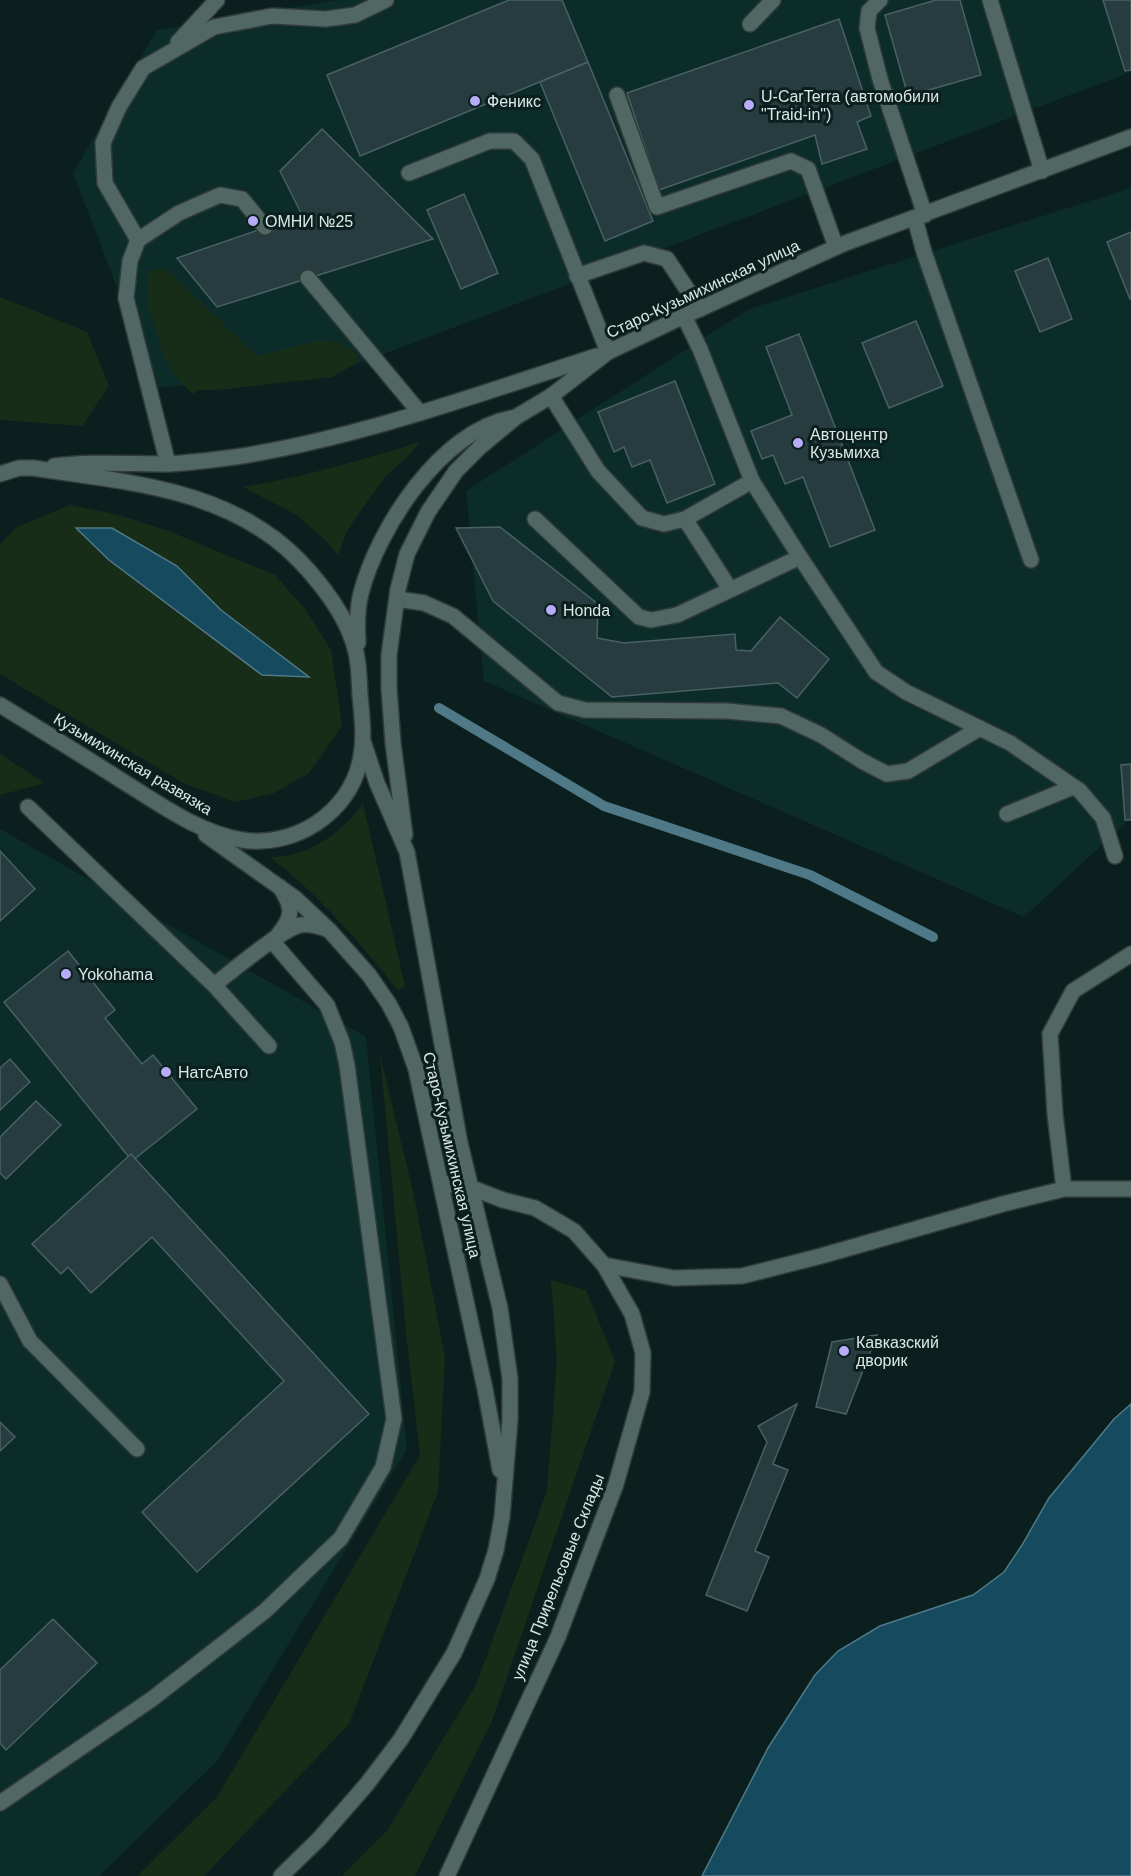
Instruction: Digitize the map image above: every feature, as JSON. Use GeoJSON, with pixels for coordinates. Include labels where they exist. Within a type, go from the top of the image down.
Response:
{"type":"FeatureCollection","features":[{"type":"Feature","properties":{"kind":"main road"},"geometry":{"type":"LineString","coordinates":[[165,55],[218,0]]}},
{"type":"Feature","properties":{"kind":"main road"},"geometry":{"type":"LineString","coordinates":[[138,240],[105,183],[103,142],[119,107],[143,68],[214,27],[272,16],[326,19],[355,15],[386,0]]}},
{"type":"Feature","properties":{"kind":"main road"},"geometry":{"type":"LineString","coordinates":[[750,24],[773,0]]}},
{"type":"Feature","properties":{"kind":"main road"},"geometry":{"type":"LineString","coordinates":[[880,0],[869,11],[867,28],[920,217],[924,252],[1031,560]]}},
{"type":"Feature","properties":{"kind":"main road"},"geometry":{"type":"LineString","coordinates":[[990,0],[1042,171]]}},
{"type":"Feature","properties":{"kind":"main road"},"geometry":{"type":"LineString","coordinates":[[617,95],[657,207],[791,161],[808,169],[836,247]]}},
{"type":"Feature","properties":{"kind":"main road","name":"Старо-Кузьмихинская улица"},"geometry":{"type":"LineString","coordinates":[[281,1876],[319,1839],[381,1766],[401,1739],[454,1653],[487,1579],[496,1550],[502,1517],[510,1411],[508,1363],[500,1308],[460,1143],[407,852],[393,742],[389,655],[402,570],[420,527],[433,503],[469,457],[516,417],[551,396],[608,352],[836,247],[1131,137]]}},
{"type":"Feature","properties":{"kind":"main road"},"geometry":{"type":"LineString","coordinates":[[0,462],[26,468],[83,462],[168,464],[236,457],[394,421],[608,352],[532,159],[514,141],[490,141],[410,173]]}},
{"type":"Feature","properties":{"kind":"main road"},"geometry":{"type":"LineString","coordinates":[[168,464],[126,298],[130,261],[138,240],[179,213],[220,195],[242,199],[266,227]]}},
{"type":"Feature","properties":{"kind":"main road"},"geometry":{"type":"LineString","coordinates":[[577,276],[644,253],[667,259],[700,309]]}},
{"type":"Feature","properties":{"kind":"main road"},"geometry":{"type":"LineString","coordinates":[[308,279],[420,413]]}},
{"type":"Feature","properties":{"kind":"main road"},"geometry":{"type":"LineString","coordinates":[[684,316],[700,349],[752,481],[876,672],[906,692],[1010,743],[1080,791],[1103,818],[1115,856]]}},
{"type":"Feature","properties":{"kind":"main road"},"geometry":{"type":"LineString","coordinates":[[551,396],[598,471],[642,518],[664,524],[685,519],[752,481]]}},
{"type":"Feature","properties":{"kind":"main road"},"geometry":{"type":"LineString","coordinates":[[358,668],[358,614],[362,592],[375,554],[397,514],[429,471],[456,445],[486,425],[516,417]]}},
{"type":"Feature","properties":{"kind":"main road","name":"Кузьмихинская развязка"},"geometry":{"type":"LineString","coordinates":[[0,474],[26,468],[149,486],[178,493],[232,513],[276,540],[300,561],[330,598],[349,629],[358,668],[363,741],[358,767],[344,797],[318,822],[298,834],[269,841],[243,840],[214,832],[179,816],[0,705]]}},
{"type":"Feature","properties":{"kind":"main road"},"geometry":{"type":"LineString","coordinates":[[535,519],[639,616],[651,620],[677,615],[800,557]]}},
{"type":"Feature","properties":{"kind":"main road"},"geometry":{"type":"LineString","coordinates":[[685,519],[730,589]]}},
{"type":"Feature","properties":{"kind":"main road"},"geometry":{"type":"LineString","coordinates":[[397,599],[424,603],[453,616],[558,703],[585,710],[727,711],[781,716],[821,735],[887,774],[908,771],[980,728]]}},
{"type":"Feature","properties":{"kind":"main road","name":"Старо-Кузьмихинская улица"},"geometry":{"type":"LineString","coordinates":[[363,741],[376,783],[407,852]]}},
{"type":"Feature","properties":{"kind":"main road"},"geometry":{"type":"LineString","coordinates":[[1007,814],[1073,787]]}},
{"type":"Feature","properties":{"kind":"main road"},"geometry":{"type":"LineString","coordinates":[[28,807],[214,985],[269,1046]]}},
{"type":"Feature","properties":{"kind":"main road","name":"Старо-Кузьмихинская улица"},"geometry":{"type":"LineString","coordinates":[[179,816],[278,885],[329,930],[369,975],[389,1004],[416,1069],[485,1389],[504,1491]]}},
{"type":"Feature","properties":{"kind":"main road"},"geometry":{"type":"LineString","coordinates":[[272,941],[285,927],[290,916],[289,902],[278,885]]}},
{"type":"Feature","properties":{"kind":"main road"},"geometry":{"type":"LineString","coordinates":[[214,985],[272,941],[299,925],[310,925],[329,930]]}},
{"type":"Feature","properties":{"kind":"main road"},"geometry":{"type":"LineString","coordinates":[[0,1803],[152,1699],[265,1611],[341,1538],[383,1467],[394,1419],[347,1065],[342,1042],[327,1005],[272,941]]}},
{"type":"Feature","properties":{"kind":"main road"},"geometry":{"type":"LineString","coordinates":[[1064,1189],[1055,1114],[1050,1034],[1073,991],[1131,954]]}},
{"type":"Feature","properties":{"kind":"main road","name":"улица Прирельсовые Склады"},"geometry":{"type":"LineString","coordinates":[[441,1183],[472,1188],[503,1200],[535,1208],[574,1231],[604,1265],[632,1314],[643,1353],[642,1392],[616,1484],[558,1637],[447,1876]]}},
{"type":"Feature","properties":{"kind":"main road"},"geometry":{"type":"LineString","coordinates":[[604,1265],[674,1278],[742,1276],[1064,1189],[1131,1189]]}},
{"type":"Feature","properties":{"kind":"main road"},"geometry":{"type":"LineString","coordinates":[[0,1284],[30,1341],[137,1449]]}},
{"type":"Feature","properties":{"kind":"shaded area"},"geometry":{"type":"Polygon","coordinates":[[[337,0],[1131,0],[1131,72],[341,370],[156,388],[73,173],[157,30],[337,0]]]}},
{"type":"Feature","properties":{"kind":"shaded area"},"geometry":{"type":"Polygon","coordinates":[[[1131,188],[1131,818],[1024,917],[484,681],[466,491],[749,309],[1131,188]]]}},
{"type":"Feature","properties":{"kind":"shaded area"},"geometry":{"type":"Polygon","coordinates":[[[76,528],[112,528],[177,566],[221,610],[309,677],[262,675],[109,560],[76,528]]]}},
{"type":"Feature","properties":{"kind":"shaded area"},"geometry":{"type":"Polygon","coordinates":[[[0,829],[366,1037],[407,1449],[218,1760],[99,1876],[0,1876],[0,829]]]}},
{"type":"Feature","properties":{"kind":"shaded area"},"geometry":{"type":"Polygon","coordinates":[[[1131,1404],[1131,1876],[702,1876],[768,1748],[815,1675],[838,1651],[880,1626],[973,1595],[1004,1572],[1049,1498],[1114,1419],[1131,1404]]]}},
{"type":"Feature","properties":{"kind":"green space"},"geometry":{"type":"Polygon","coordinates":[[[166,269],[257,356],[321,340],[341,343],[358,355],[357,363],[332,377],[219,390],[199,390],[192,394],[177,378],[163,355],[149,308],[150,271],[166,269]]]}},
{"type":"Feature","properties":{"kind":"green space"},"geometry":{"type":"Polygon","coordinates":[[[0,297],[87,332],[109,386],[82,426],[0,420],[0,297]]]}},
{"type":"Feature","properties":{"kind":"green space"},"geometry":{"type":"Polygon","coordinates":[[[420,442],[385,477],[348,529],[338,555],[297,515],[243,487],[354,462],[420,442]]]}},
{"type":"Feature","properties":{"kind":"green space"},"geometry":{"type":"Polygon","coordinates":[[[70,505],[119,515],[171,532],[275,575],[306,610],[331,650],[342,726],[309,773],[274,793],[235,802],[183,783],[0,674],[0,544],[17,527],[70,505]]]}},
{"type":"Feature","properties":{"kind":"green space"},"geometry":{"type":"Polygon","coordinates":[[[0,754],[45,783],[0,795],[0,754]]]}},
{"type":"Feature","properties":{"kind":"green space"},"geometry":{"type":"Polygon","coordinates":[[[363,803],[405,986],[398,990],[338,920],[270,857],[297,853],[322,842],[345,824],[363,803]]]}},
{"type":"Feature","properties":{"kind":"green space"},"geometry":{"type":"Polygon","coordinates":[[[380,1055],[413,1191],[445,1357],[438,1492],[349,1724],[204,1876],[137,1876],[217,1797],[420,1455],[380,1055]]]}},
{"type":"Feature","properties":{"kind":"green space"},"geometry":{"type":"Polygon","coordinates":[[[551,1280],[586,1290],[615,1361],[492,1721],[415,1876],[342,1876],[387,1831],[476,1685],[547,1491],[557,1360],[551,1280]]]}},
{"type":"Feature","properties":{"kind":"building"},"geometry":{"type":"Polygon","coordinates":[[[509,0],[562,0],[588,62],[360,156],[327,75],[509,0]]]}},
{"type":"Feature","properties":{"kind":"building"},"geometry":{"type":"Polygon","coordinates":[[[936,0],[960,0],[981,75],[908,96],[885,15],[936,0]]]}},
{"type":"Feature","properties":{"kind":"building"},"geometry":{"type":"Polygon","coordinates":[[[1103,0],[1131,0],[1131,70],[1125,71],[1103,0]]]}},
{"type":"Feature","properties":{"kind":"building","name":"U-CarTerra (автомобили \"Traid-in\")"},"geometry":{"type":"Polygon","coordinates":[[[839,19],[871,116],[857,122],[867,149],[822,164],[815,135],[659,190],[627,93],[839,19]]]}},
{"type":"Feature","properties":{"kind":"building"},"geometry":{"type":"Polygon","coordinates":[[[588,62],[653,221],[605,241],[540,82],[588,62]]]}},
{"type":"Feature","properties":{"kind":"building"},"geometry":{"type":"Polygon","coordinates":[[[322,129],[433,239],[217,307],[177,258],[302,215],[280,171],[322,129]]]}},
{"type":"Feature","properties":{"kind":"building"},"geometry":{"type":"Polygon","coordinates":[[[464,194],[498,273],[461,289],[427,210],[464,194]]]}},
{"type":"Feature","properties":{"kind":"building"},"geometry":{"type":"Polygon","coordinates":[[[1131,232],[1131,299],[1130,299],[1107,242],[1131,232]]]}},
{"type":"Feature","properties":{"kind":"building"},"geometry":{"type":"Polygon","coordinates":[[[1048,258],[1072,319],[1040,332],[1015,271],[1048,258]]]}},
{"type":"Feature","properties":{"kind":"building"},"geometry":{"type":"Polygon","coordinates":[[[916,321],[943,386],[889,408],[862,343],[916,321]]]}},
{"type":"Feature","properties":{"kind":"building","name":"Автоцентр Кузьмиха"},"geometry":{"type":"Polygon","coordinates":[[[799,334],[875,530],[830,547],[803,477],[785,484],[773,455],[762,459],[751,431],[792,415],[766,347],[799,334]]]}},
{"type":"Feature","properties":{"kind":"building"},"geometry":{"type":"Polygon","coordinates":[[[675,381],[715,484],[667,503],[650,460],[632,467],[624,447],[614,452],[598,412],[675,381]]]}},
{"type":"Feature","properties":{"kind":"building","name":"Honda"},"geometry":{"type":"Polygon","coordinates":[[[500,527],[598,604],[597,638],[624,643],[735,634],[736,650],[751,651],[780,617],[829,659],[797,698],[778,683],[612,697],[493,601],[456,528],[500,527]]]}},
{"type":"Feature","properties":{"kind":"building"},"geometry":{"type":"Polygon","coordinates":[[[1131,764],[1131,820],[1125,820],[1121,765],[1131,764]]]}},
{"type":"Feature","properties":{"kind":"building"},"geometry":{"type":"Polygon","coordinates":[[[0,851],[35,889],[0,921],[0,851]]]}},
{"type":"Feature","properties":{"kind":"building"},"geometry":{"type":"Polygon","coordinates":[[[68,951],[115,1010],[105,1018],[142,1064],[153,1055],[197,1109],[132,1161],[4,1002],[68,951]]]}},
{"type":"Feature","properties":{"kind":"building"},"geometry":{"type":"Polygon","coordinates":[[[10,1059],[30,1082],[0,1110],[0,1068],[10,1059]]]}},
{"type":"Feature","properties":{"kind":"building"},"geometry":{"type":"Polygon","coordinates":[[[36,1101],[61,1125],[6,1179],[0,1173],[0,1137],[36,1101]]]}},
{"type":"Feature","properties":{"kind":"building"},"geometry":{"type":"Polygon","coordinates":[[[131,1154],[369,1414],[197,1572],[142,1512],[284,1381],[152,1237],[91,1293],[68,1267],[61,1274],[32,1244],[131,1154]]]}},
{"type":"Feature","properties":{"kind":"building"},"geometry":{"type":"Polygon","coordinates":[[[877,1335],[846,1414],[816,1407],[832,1342],[877,1335]]]}},
{"type":"Feature","properties":{"kind":"building"},"geometry":{"type":"Polygon","coordinates":[[[797,1404],[773,1464],[788,1470],[755,1551],[769,1557],[747,1611],[706,1595],[767,1442],[758,1426],[797,1404]]]}},
{"type":"Feature","properties":{"kind":"building"},"geometry":{"type":"Polygon","coordinates":[[[0,1422],[15,1437],[0,1451],[0,1422]]]}},
{"type":"Feature","properties":{"kind":"building"},"geometry":{"type":"Polygon","coordinates":[[[53,1619],[97,1663],[6,1750],[0,1743],[0,1670],[53,1619]]]}},
{"type":"Feature","properties":{"kind":"waterway"},"geometry":{"type":"LineString","coordinates":[[439,708],[604,806],[810,875],[933,937]]}},
{"type":"Feature","properties":{"kind":"place","name":"Феникс"},"geometry":{"type":"Point","coordinates":[475,101]}},
{"type":"Feature","properties":{"kind":"place","name":"U-CarTerra (автомобили \"Traid-in\")"},"geometry":{"type":"Point","coordinates":[749,105]}},
{"type":"Feature","properties":{"kind":"place","name":"ОМНИ №25"},"geometry":{"type":"Point","coordinates":[253,221]}},
{"type":"Feature","properties":{"kind":"place","name":"Автоцентр Кузьмиха"},"geometry":{"type":"Point","coordinates":[798,443]}},
{"type":"Feature","properties":{"kind":"place","name":"Honda"},"geometry":{"type":"Point","coordinates":[551,610]}},
{"type":"Feature","properties":{"kind":"place","name":"Yokohama"},"geometry":{"type":"Point","coordinates":[66,974]}},
{"type":"Feature","properties":{"kind":"place","name":"НатсАвто"},"geometry":{"type":"Point","coordinates":[166,1072]}},
{"type":"Feature","properties":{"kind":"place","name":"Кавказский дворик"},"geometry":{"type":"Point","coordinates":[844,1351]}}]}
